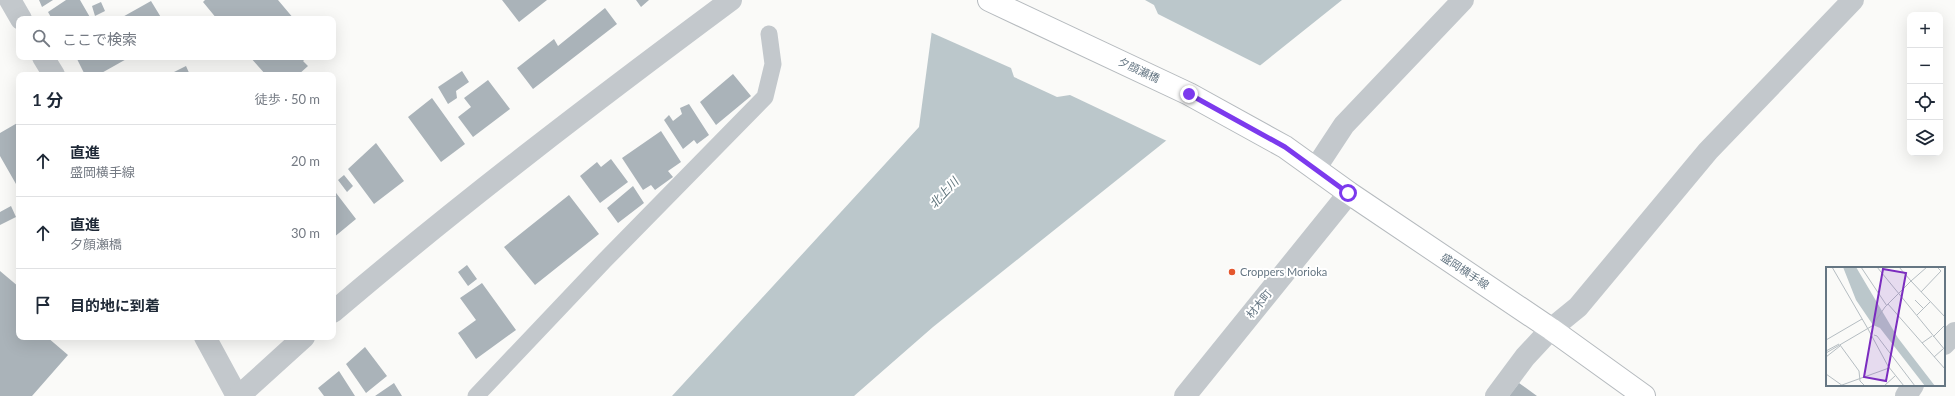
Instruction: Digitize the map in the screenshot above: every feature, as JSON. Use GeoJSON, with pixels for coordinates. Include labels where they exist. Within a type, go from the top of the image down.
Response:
{"type":"FeatureCollection","features":[{"type":"Feature","properties":{"kind":"main road","name":"夕顔瀬橋"},"geometry":{"type":"LineString","coordinates":[[989,0],[1189,94],[1285,147]]}},
{"type":"Feature","properties":{"kind":"main road","name":"盛岡横手線"},"geometry":{"type":"LineString","coordinates":[[1285,147],[1348,193],[1550,329],[1644,396]]}},
{"type":"Feature","properties":{"kind":"street"},"geometry":{"type":"LineString","coordinates":[[10,0],[19,16]]}},
{"type":"Feature","properties":{"kind":"street"},"geometry":{"type":"LineString","coordinates":[[336,309],[387,266],[559,128],[731,0]]}},
{"type":"Feature","properties":{"kind":"street"},"geometry":{"type":"LineString","coordinates":[[1315,169],[1344,125],[1463,0]]}},
{"type":"Feature","properties":{"kind":"street"},"geometry":{"type":"LineString","coordinates":[[1496,396],[1525,357],[1550,329],[1578,307],[1708,152],[1853,0]]}},
{"type":"Feature","properties":{"kind":"street"},"geometry":{"type":"LineString","coordinates":[[476,396],[604,260],[765,97],[773,64],[769,34]]}},
{"type":"Feature","properties":{"kind":"street"},"geometry":{"type":"LineString","coordinates":[[45,60],[52,72]]}},
{"type":"Feature","properties":{"kind":"street","name":"材木町"},"geometry":{"type":"LineString","coordinates":[[1185,396],[1348,193]]}},
{"type":"Feature","properties":{"kind":"street"},"geometry":{"type":"LineString","coordinates":[[1945,343],[1955,333]]}},
{"type":"Feature","properties":{"kind":"street"},"geometry":{"type":"LineString","coordinates":[[207,340],[238,396],[301,340]]}},
{"type":"Feature","properties":{"kind":"street"},"geometry":{"type":"LineString","coordinates":[[1906,396],[1912,386]]}},
{"type":"Feature","properties":{"kind":"water","name":"北上川"},"geometry":{"type":"Polygon","coordinates":[[[936,0],[1342,0],[933,327],[854,396],[672,396],[919,127],[936,0]]]}},
{"type":"Feature","properties":{"kind":"pier"},"geometry":{"type":"Polygon","coordinates":[[[934,0],[1145,0],[1154,5],[1158,14],[1263,67],[1169,142],[1070,95],[1057,97],[1014,77],[1011,68],[930,32],[934,0]]]}},
{"type":"Feature","properties":{"kind":"building"},"geometry":{"type":"Polygon","coordinates":[[[39,0],[53,0],[42,7],[39,0]]]}},
{"type":"Feature","properties":{"kind":"building"},"geometry":{"type":"Polygon","coordinates":[[[66,0],[80,0],[89,16],[50,16],[48,12],[66,0]]]}},
{"type":"Feature","properties":{"kind":"building"},"geometry":{"type":"Polygon","coordinates":[[[205,0],[278,0],[291,16],[215,16],[203,2],[205,0]]]}},
{"type":"Feature","properties":{"kind":"building"},"geometry":{"type":"Polygon","coordinates":[[[502,0],[547,0],[519,22],[502,0]]]}},
{"type":"Feature","properties":{"kind":"building"},"geometry":{"type":"Polygon","coordinates":[[[636,0],[649,0],[641,7],[636,0]]]}},
{"type":"Feature","properties":{"kind":"building"},"geometry":{"type":"Polygon","coordinates":[[[151,1],[160,16],[124,16],[151,1]]]}},
{"type":"Feature","properties":{"kind":"building"},"geometry":{"type":"Polygon","coordinates":[[[101,2],[105,11],[95,16],[92,6],[101,2]]]}},
{"type":"Feature","properties":{"kind":"building"},"geometry":{"type":"Polygon","coordinates":[[[605,8],[617,24],[533,89],[517,68],[554,39],[558,46],[605,8]]]}},
{"type":"Feature","properties":{"kind":"building"},"geometry":{"type":"Polygon","coordinates":[[[78,60],[125,60],[103,72],[84,72],[78,60]]]}},
{"type":"Feature","properties":{"kind":"building"},"geometry":{"type":"Polygon","coordinates":[[[253,60],[304,60],[303,61],[308,66],[301,72],[263,72],[253,60]]]}},
{"type":"Feature","properties":{"kind":"building"},"geometry":{"type":"Polygon","coordinates":[[[186,66],[189,72],[174,72],[186,66]]]}},
{"type":"Feature","properties":{"kind":"building"},"geometry":{"type":"Polygon","coordinates":[[[462,71],[469,82],[456,91],[457,98],[448,104],[438,87],[462,71]]]}},
{"type":"Feature","properties":{"kind":"building"},"geometry":{"type":"Polygon","coordinates":[[[733,74],[751,96],[716,125],[700,102],[733,74]]]}},
{"type":"Feature","properties":{"kind":"building"},"geometry":{"type":"Polygon","coordinates":[[[488,80],[510,109],[473,137],[458,117],[471,107],[464,98],[488,80]]]}},
{"type":"Feature","properties":{"kind":"building"},"geometry":{"type":"Polygon","coordinates":[[[432,98],[465,144],[441,162],[408,117],[432,98]]]}},
{"type":"Feature","properties":{"kind":"building"},"geometry":{"type":"Polygon","coordinates":[[[689,104],[709,135],[697,144],[694,140],[683,149],[664,120],[669,115],[673,121],[682,114],[680,108],[689,104]]]}},
{"type":"Feature","properties":{"kind":"building"},"geometry":{"type":"Polygon","coordinates":[[[16,124],[16,184],[0,156],[0,133],[16,124]]]}},
{"type":"Feature","properties":{"kind":"building"},"geometry":{"type":"Polygon","coordinates":[[[661,131],[681,162],[668,171],[673,177],[655,190],[651,185],[643,190],[622,158],[661,131]]]}},
{"type":"Feature","properties":{"kind":"building"},"geometry":{"type":"Polygon","coordinates":[[[376,143],[404,181],[374,204],[348,169],[376,143]]]}},
{"type":"Feature","properties":{"kind":"building"},"geometry":{"type":"Polygon","coordinates":[[[611,159],[628,182],[600,203],[580,176],[597,162],[601,167],[611,159]]]}},
{"type":"Feature","properties":{"kind":"building"},"geometry":{"type":"Polygon","coordinates":[[[344,175],[353,186],[347,192],[338,180],[344,175]]]}},
{"type":"Feature","properties":{"kind":"building"},"geometry":{"type":"Polygon","coordinates":[[[633,186],[644,203],[618,223],[607,208],[633,186]]]}},
{"type":"Feature","properties":{"kind":"building"},"geometry":{"type":"Polygon","coordinates":[[[336,193],[356,219],[336,236],[336,193]]]}},
{"type":"Feature","properties":{"kind":"building"},"geometry":{"type":"Polygon","coordinates":[[[569,195],[599,234],[535,285],[504,247],[569,195]]]}},
{"type":"Feature","properties":{"kind":"building"},"geometry":{"type":"Polygon","coordinates":[[[11,206],[16,217],[0,225],[0,212],[11,206]]]}},
{"type":"Feature","properties":{"kind":"building"},"geometry":{"type":"Polygon","coordinates":[[[467,265],[477,279],[468,286],[458,272],[467,265]]]}},
{"type":"Feature","properties":{"kind":"building"},"geometry":{"type":"Polygon","coordinates":[[[0,271],[16,284],[16,340],[50,340],[68,355],[32,396],[0,396],[0,271]]]}},
{"type":"Feature","properties":{"kind":"building"},"geometry":{"type":"Polygon","coordinates":[[[482,283],[516,330],[476,359],[458,333],[476,320],[460,298],[482,283]]]}},
{"type":"Feature","properties":{"kind":"building"},"geometry":{"type":"Polygon","coordinates":[[[365,347],[387,376],[366,393],[346,364],[365,347]]]}},
{"type":"Feature","properties":{"kind":"building"},"geometry":{"type":"Polygon","coordinates":[[[339,371],[355,396],[324,396],[318,388],[339,371]]]}},
{"type":"Feature","properties":{"kind":"building"},"geometry":{"type":"Polygon","coordinates":[[[394,383],[402,396],[375,396],[394,383]]]}},
{"type":"Feature","properties":{"kind":"building"},"geometry":{"type":"Polygon","coordinates":[[[1519,383],[1537,396],[1509,396],[1519,383]]]}},
{"type":"Feature","properties":{"kind":"place","name":"Croppers Morioka"},"geometry":{"type":"Point","coordinates":[1232,272]}},
{"type":"Feature","properties":{"kind":"route"},"geometry":{"type":"LineString","coordinates":[[1189,94],[1285,147],[1348,193]]}}]}
